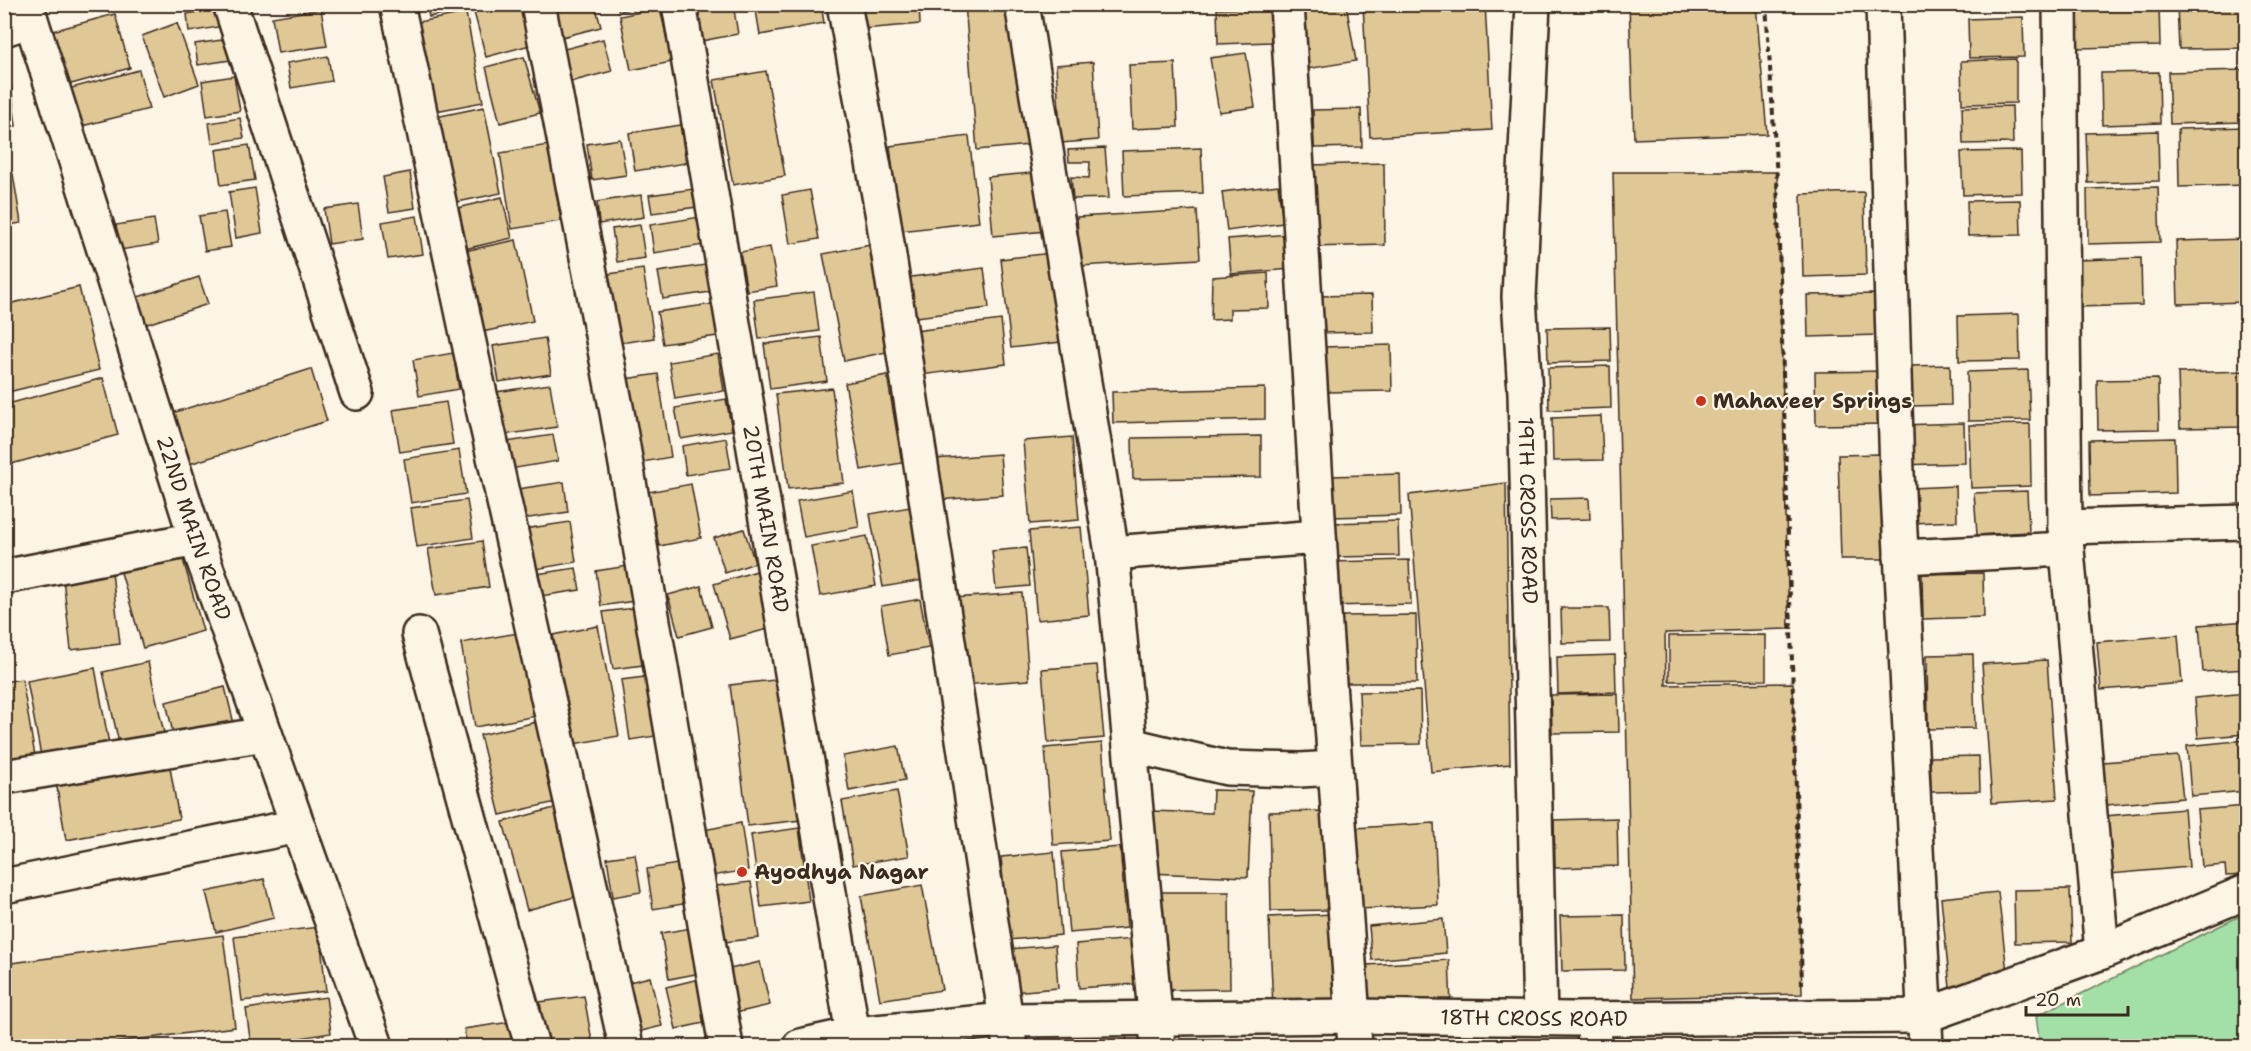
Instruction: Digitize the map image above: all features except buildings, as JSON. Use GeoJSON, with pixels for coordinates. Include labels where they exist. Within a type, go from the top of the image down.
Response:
{"type":"FeatureCollection","features":[{"type":"Feature","properties":{"kind":"street"},"geometry":{"type":"LineString","coordinates":[[230,4],[357,393]]}},
{"type":"Feature","properties":{"kind":"street"},"geometry":{"type":"LineString","coordinates":[[397,4],[479,390],[626,1047]]}},
{"type":"Feature","properties":{"kind":"street"},"geometry":{"type":"LineString","coordinates":[[538,4],[616,412],[726,1047]]}},
{"type":"Feature","properties":{"kind":"street","name":"20TH MAIN ROAD"},"geometry":{"type":"LineString","coordinates":[[679,4],[855,1040]]}},
{"type":"Feature","properties":{"kind":"street"},"geometry":{"type":"LineString","coordinates":[[844,4],[885,229],[1008,1033]]}},
{"type":"Feature","properties":{"kind":"street"},"geometry":{"type":"LineString","coordinates":[[1022,4],[1112,553],[1156,1032]]}},
{"type":"Feature","properties":{"kind":"street"},"geometry":{"type":"LineString","coordinates":[[1287,4],[1353,1031]]}},
{"type":"Feature","properties":{"kind":"street","name":"19TH CROSS ROAD"},"geometry":{"type":"LineString","coordinates":[[1533,4],[1519,297],[1525,393],[1540,1018]]}},
{"type":"Feature","properties":{"kind":"street"},"geometry":{"type":"LineString","coordinates":[[1883,4],[1901,557],[1925,1031]]}},
{"type":"Feature","properties":{"kind":"street"},"geometry":{"type":"LineString","coordinates":[[2060,4],[2066,538],[2102,952]]}},
{"type":"Feature","properties":{"kind":"street","name":"22ND MAIN ROAD"},"geometry":{"type":"LineString","coordinates":[[20,18],[195,539],[376,1047]]}},
{"type":"Feature","properties":{"kind":"street"},"geometry":{"type":"LineString","coordinates":[[1901,557],[2066,538],[2247,522]]}},
{"type":"Feature","properties":{"kind":"street"},"geometry":{"type":"LineString","coordinates":[[1112,553],[1318,537]]}},
{"type":"Feature","properties":{"kind":"street"},"geometry":{"type":"LineString","coordinates":[[4,577],[195,539]]}},
{"type":"Feature","properties":{"kind":"street"},"geometry":{"type":"LineString","coordinates":[[420,634],[532,1047]]}},
{"type":"Feature","properties":{"kind":"street"},"geometry":{"type":"LineString","coordinates":[[4,777],[265,734]]}},
{"type":"Feature","properties":{"kind":"street"},"geometry":{"type":"LineString","coordinates":[[1130,745],[1227,768],[1300,770],[1335,768]]}},
{"type":"Feature","properties":{"kind":"street"},"geometry":{"type":"LineString","coordinates":[[4,886],[298,826]]}},
{"type":"Feature","properties":{"kind":"street","name":"18TH CROSS ROAD"},"geometry":{"type":"LineString","coordinates":[[800,1047],[855,1040],[1008,1033],[1353,1031],[1540,1018],[1594,1033],[1735,1032],[1803,1017],[1925,1031],[2102,952],[2247,892]]}},
{"type":"Feature","properties":{"kind":"path"},"geometry":{"type":"LineString","coordinates":[[1766,4],[1777,178],[1803,1017]]}},
{"type":"Feature","properties":{"kind":"green space"},"geometry":{"type":"Polygon","coordinates":[[[2246,913],[2246,1046],[2040,1046],[2036,1016],[2246,913]]]}},
{"type":"Feature","properties":{"kind":"place","name":"Mahaveer Springs"},"geometry":{"type":"Point","coordinates":[1701,401]}},
{"type":"Feature","properties":{"kind":"place","name":"Ayodhya Nagar"},"geometry":{"type":"Point","coordinates":[742,872]}}]}
